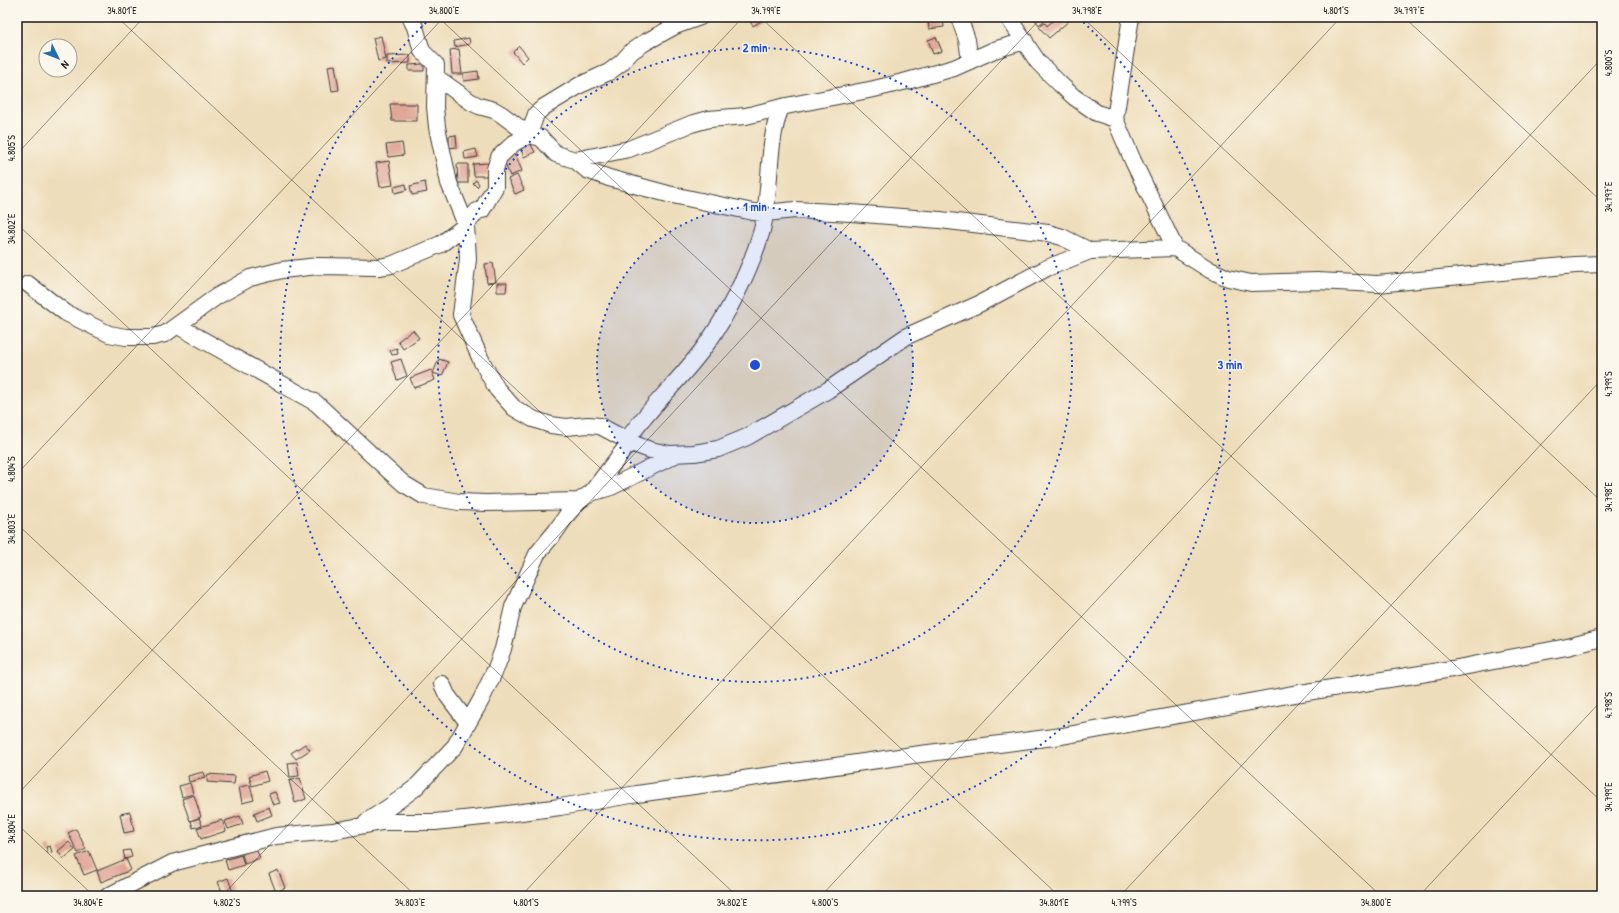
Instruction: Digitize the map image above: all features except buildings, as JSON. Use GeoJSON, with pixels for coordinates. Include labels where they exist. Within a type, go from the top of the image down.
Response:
{"type":"FeatureCollection","features":[{"type":"Feature","properties":{"kind":"street"},"geometry":{"type":"LineString","coordinates":[[410,17],[415,27],[422,51],[436,63],[435,107],[439,140],[449,183],[466,226],[468,259],[461,315],[482,362],[497,389],[514,408],[533,419],[551,425],[566,427],[588,425],[600,426],[628,441],[650,450],[670,454],[694,453],[718,449],[747,437],[828,390],[907,336],[979,304],[1047,268],[1090,251],[1175,248]]}},
{"type":"Feature","properties":{"kind":"street"},"geometry":{"type":"LineString","coordinates":[[28,284],[66,313],[109,334],[153,337],[164,334],[178,326],[216,297],[250,278],[282,270],[318,266],[379,267],[391,265],[441,244],[466,226],[477,211],[482,210],[494,192],[495,169],[499,157],[514,143],[529,135],[536,114],[544,107],[580,85],[608,72],[621,63],[632,51],[644,43],[675,26],[700,17]]}},
{"type":"Feature","properties":{"kind":"street"},"geometry":{"type":"LineString","coordinates":[[959,17],[967,40],[970,60]]}},
{"type":"Feature","properties":{"kind":"street"},"geometry":{"type":"LineString","coordinates":[[1008,17],[1038,62],[1074,97],[1097,113],[1115,119]]}},
{"type":"Feature","properties":{"kind":"street"},"geometry":{"type":"LineString","coordinates":[[1131,17],[1115,119],[1133,161],[1175,248],[1210,270],[1228,278],[1251,283],[1317,281],[1377,284],[1575,264],[1602,264]]}},
{"type":"Feature","properties":{"kind":"street"},"geometry":{"type":"LineString","coordinates":[[575,160],[629,149],[691,124],[709,119],[746,116],[781,107],[907,81],[954,68],[994,50],[1025,42]]}},
{"type":"Feature","properties":{"kind":"street"},"geometry":{"type":"LineString","coordinates":[[436,77],[472,102],[479,106],[494,110],[529,135],[541,138],[556,154],[575,160],[587,170],[609,178],[693,200],[753,212],[765,213],[795,210],[851,212],[940,220],[1048,233],[1062,237],[1090,251]]}},
{"type":"Feature","properties":{"kind":"street"},"geometry":{"type":"LineString","coordinates":[[360,826],[415,788],[455,746],[481,700],[501,656],[509,629],[513,607],[537,554],[585,497],[646,415],[702,350],[727,310],[753,256],[762,230],[770,179],[772,141],[781,107]]}},
{"type":"Feature","properties":{"kind":"street"},"geometry":{"type":"LineString","coordinates":[[178,326],[316,403],[404,484],[424,496],[459,502],[486,503],[585,497],[611,487],[677,454]]}},
{"type":"Feature","properties":{"kind":"street"},"geometry":{"type":"LineString","coordinates":[[108,896],[172,863],[276,836],[333,831],[382,822],[435,822],[530,811],[913,755],[1062,736],[1288,695],[1452,669],[1567,647],[1602,638]]}},
{"type":"Feature","properties":{"kind":"street"},"geometry":{"type":"LineString","coordinates":[[442,684],[447,695],[468,723]]}}]}
